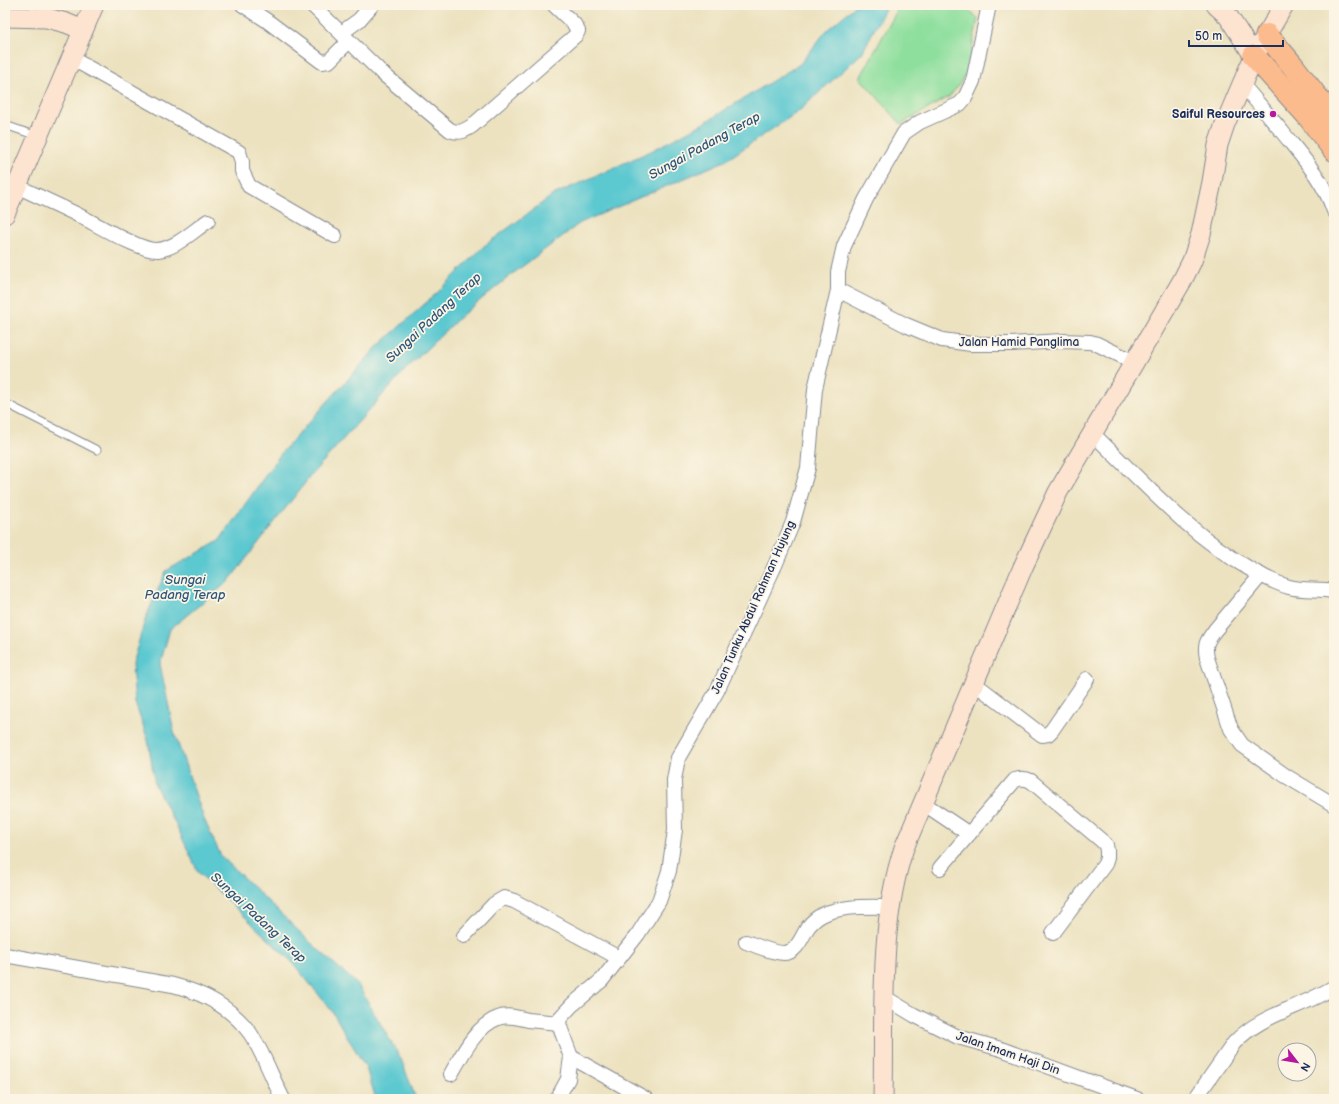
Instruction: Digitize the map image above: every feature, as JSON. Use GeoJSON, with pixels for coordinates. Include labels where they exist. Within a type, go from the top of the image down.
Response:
{"type":"FeatureCollection","features":[{"type":"Feature","properties":{"kind":"highway"},"geometry":{"type":"LineString","coordinates":[[1267,34],[1334,119]]}},
{"type":"Feature","properties":{"kind":"highway"},"geometry":{"type":"LineString","coordinates":[[1254,56],[1308,116],[1334,150]]}},
{"type":"Feature","properties":{"kind":"street"},"geometry":{"type":"LineString","coordinates":[[5,214],[94,5]]}},
{"type":"Feature","properties":{"kind":"street"},"geometry":{"type":"LineString","coordinates":[[243,5],[266,20],[322,62],[326,63],[346,37],[348,28],[359,20],[372,5]]}},
{"type":"Feature","properties":{"kind":"street"},"geometry":{"type":"LineString","coordinates":[[312,5],[382,73],[450,130],[458,133],[465,131],[472,126],[576,35],[578,31],[574,24],[554,5]]}},
{"type":"Feature","properties":{"kind":"street","name":"Jalan Tunku Abdul Rahman Hujung"},"geometry":{"type":"LineString","coordinates":[[559,1023],[563,1014],[602,980],[638,934],[659,901],[669,871],[675,830],[674,780],[676,767],[682,751],[717,690],[776,563],[793,522],[808,468],[815,389],[838,290],[839,265],[846,240],[866,199],[904,133],[920,122],[960,104],[970,90],[989,5]]}},
{"type":"Feature","properties":{"kind":"street"},"geometry":{"type":"LineString","coordinates":[[883,1099],[886,953],[891,907],[900,859],[1039,530],[1058,492],[1182,281],[1196,249],[1210,195],[1218,145],[1225,124],[1254,56],[1284,5]]}},
{"type":"Feature","properties":{"kind":"street"},"geometry":{"type":"LineString","coordinates":[[1222,11],[1267,34]]}},
{"type":"Feature","properties":{"kind":"street"},"geometry":{"type":"LineString","coordinates":[[1222,11],[1254,56]]}},
{"type":"Feature","properties":{"kind":"street"},"geometry":{"type":"LineString","coordinates":[[5,17],[47,18],[66,23],[83,30]]}},
{"type":"Feature","properties":{"kind":"street"},"geometry":{"type":"LineString","coordinates":[[71,58],[239,152],[242,162],[242,171],[250,186],[335,236]]}},
{"type":"Feature","properties":{"kind":"street"},"geometry":{"type":"LineString","coordinates":[[1242,84],[1305,160],[1330,199],[1334,211]]}},
{"type":"Feature","properties":{"kind":"street"},"geometry":{"type":"LineString","coordinates":[[17,186],[139,246],[152,250],[164,249],[208,221]]}},
{"type":"Feature","properties":{"kind":"street","name":"Jalan Hamid Panglima"},"geometry":{"type":"LineString","coordinates":[[838,290],[906,325],[942,340],[971,344],[1011,344],[1062,341],[1090,342],[1134,362]]}},
{"type":"Feature","properties":{"kind":"street"},"geometry":{"type":"LineString","coordinates":[[1093,434],[1162,500],[1202,536],[1228,556],[1261,575],[1290,587],[1334,591]]}},
{"type":"Feature","properties":{"kind":"street"},"geometry":{"type":"LineString","coordinates":[[1261,575],[1209,638],[1205,649],[1207,658],[1231,729],[1242,745],[1286,776],[1334,805]]}},
{"type":"Feature","properties":{"kind":"street"},"geometry":{"type":"LineString","coordinates":[[974,683],[1042,735],[1048,734],[1052,730],[1087,679]]}},
{"type":"Feature","properties":{"kind":"street"},"geometry":{"type":"LineString","coordinates":[[940,868],[1015,780],[1020,778],[1031,781],[1102,840],[1107,851],[1105,864],[1053,933]]}},
{"type":"Feature","properties":{"kind":"street"},"geometry":{"type":"LineString","coordinates":[[923,802],[969,834]]}},
{"type":"Feature","properties":{"kind":"street"},"geometry":{"type":"LineString","coordinates":[[464,936],[494,904],[504,898],[514,901],[619,958]]}},
{"type":"Feature","properties":{"kind":"street"},"geometry":{"type":"LineString","coordinates":[[746,942],[777,952],[789,953],[794,950],[814,920],[826,913],[842,909],[891,907]]}},
{"type":"Feature","properties":{"kind":"street"},"geometry":{"type":"LineString","coordinates":[[5,955],[173,985],[189,989],[208,997],[236,1017],[250,1033],[283,1099]]}},
{"type":"Feature","properties":{"kind":"street"},"geometry":{"type":"LineString","coordinates":[[1195,1099],[1234,1043],[1242,1035],[1270,1017],[1334,987]]}},
{"type":"Feature","properties":{"kind":"street","name":"Jalan Imam Haji Din"},"geometry":{"type":"LineString","coordinates":[[884,997],[914,1015],[958,1037],[1001,1049],[1137,1099]]}},
{"type":"Feature","properties":{"kind":"street"},"geometry":{"type":"LineString","coordinates":[[450,1074],[472,1038],[498,1017],[514,1017],[559,1023],[572,1058],[568,1079],[557,1099]]}},
{"type":"Feature","properties":{"kind":"street"},"geometry":{"type":"LineString","coordinates":[[572,1058],[646,1099]]}},
{"type":"Feature","properties":{"kind":"lane"},"geometry":{"type":"LineString","coordinates":[[5,125],[37,136]]}},
{"type":"Feature","properties":{"kind":"lane"},"geometry":{"type":"LineString","coordinates":[[5,402],[97,450]]}},
{"type":"Feature","properties":{"kind":"green space"},"geometry":{"type":"Polygon","coordinates":[[[900,5],[963,5],[978,18],[968,70],[959,85],[949,97],[901,124],[860,78],[900,5]]]}},
{"type":"Feature","properties":{"kind":"water","name":"Sungai Padang Terap"},"geometry":{"type":"Polygon","coordinates":[[[854,5],[887,5],[862,53],[799,111],[725,161],[580,223],[515,272],[462,315],[405,370],[312,474],[228,582],[170,629],[160,664],[174,732],[204,819],[221,856],[310,942],[358,985],[401,1059],[416,1099],[376,1099],[366,1068],[332,1011],[292,962],[198,872],[155,785],[148,740],[135,703],[132,664],[146,617],[166,571],[219,541],[282,452],[378,346],[438,292],[484,246],[553,195],[651,151],[704,123],[800,64],[827,30],[853,8],[854,5]]]}},
{"type":"Feature","properties":{"kind":"place","name":"Saiful Resources"},"geometry":{"type":"Point","coordinates":[1273,114]}}]}
